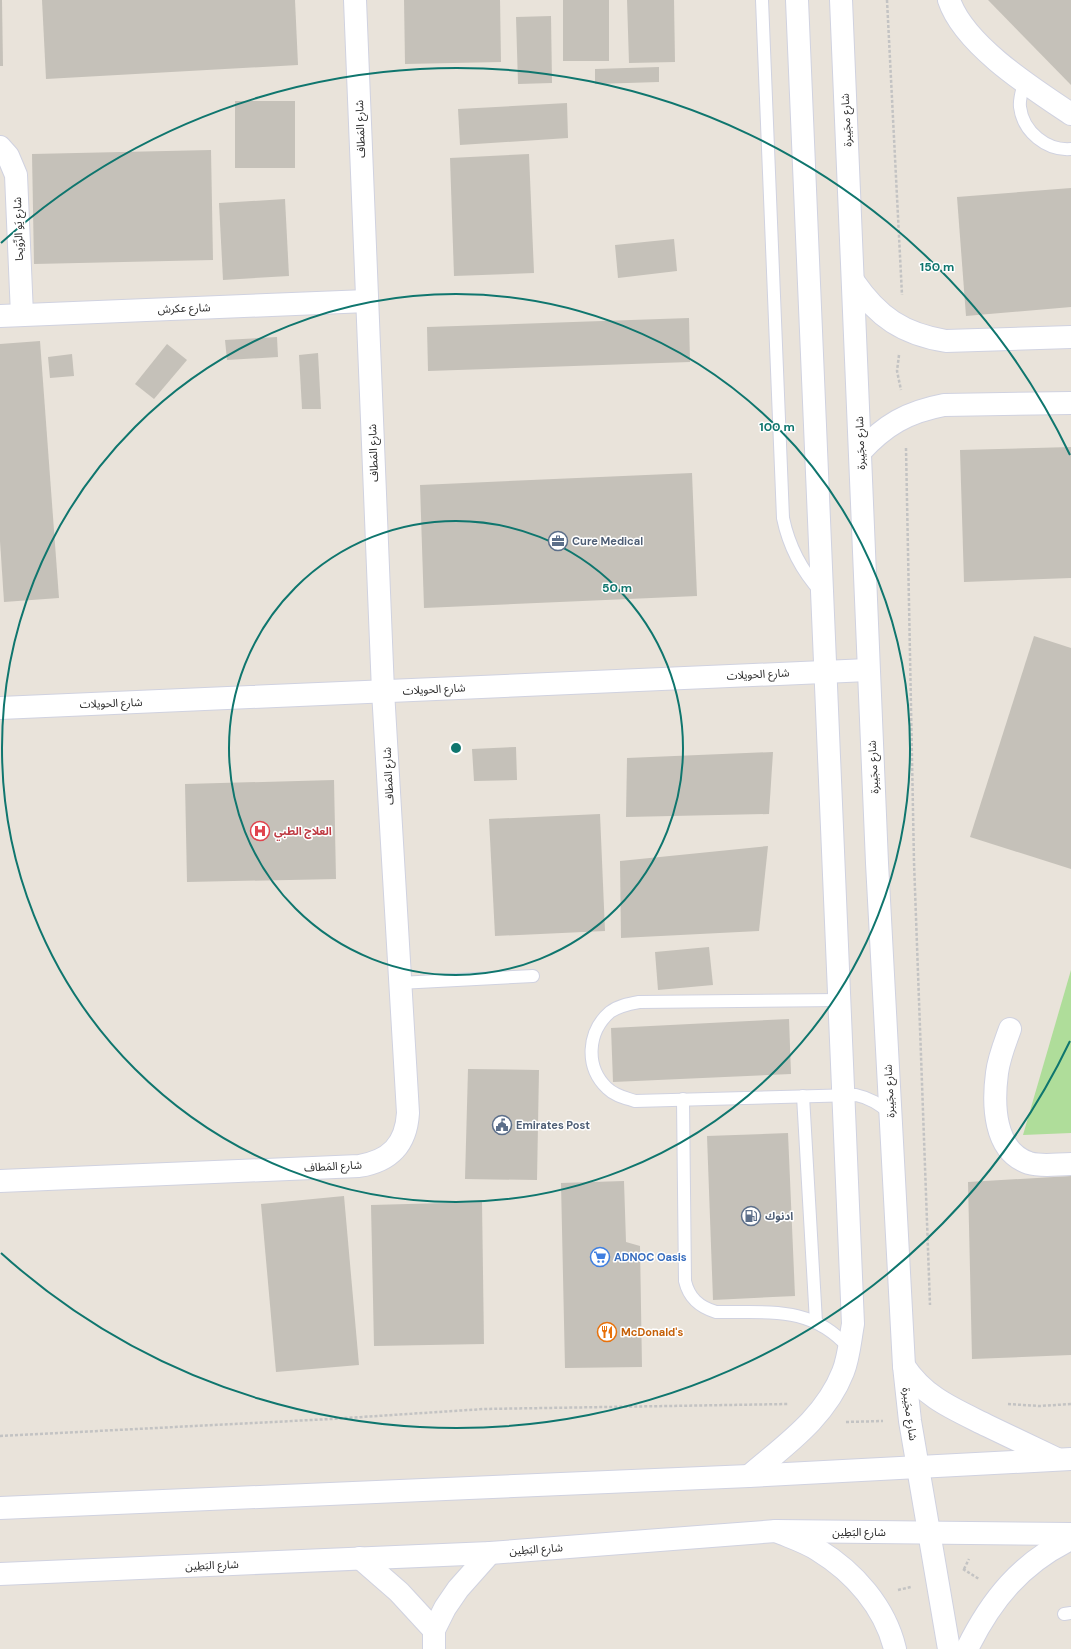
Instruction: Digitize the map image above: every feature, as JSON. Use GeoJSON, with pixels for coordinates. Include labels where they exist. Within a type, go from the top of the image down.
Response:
{"type":"FeatureCollection","features":[{"type":"Feature","properties":{"kind":"street","name":"شارع المَطاف"},"geometry":{"type":"LineString","coordinates":[[0,1181],[359,1166],[372,1164],[385,1159],[395,1150],[402,1139],[407,1126],[408,1114],[399,983],[383,691],[355,0]]}},
{"type":"Feature","properties":{"kind":"street"},"geometry":{"type":"LineString","coordinates":[[749,1476],[800,1433],[819,1413],[834,1392],[843,1371],[853,1324],[797,0]]}},
{"type":"Feature","properties":{"kind":"street","name":"شارع مجَيبرة"},"geometry":{"type":"LineString","coordinates":[[841,0],[854,282],[868,670],[904,1366],[918,1468],[949,1649]]}},
{"type":"Feature","properties":{"kind":"street"},"geometry":{"type":"LineString","coordinates":[[949,0],[960,23],[974,39],[1024,83],[1071,114]]}},
{"type":"Feature","properties":{"kind":"street","name":"شارع يَو الرِّوَيحا"},"geometry":{"type":"LineString","coordinates":[[0,147],[8,156],[16,175],[22,315]]}},
{"type":"Feature","properties":{"kind":"street"},"geometry":{"type":"LineString","coordinates":[[854,282],[863,296],[888,320],[902,329],[931,338],[946,340],[1071,337]]}},
{"type":"Feature","properties":{"kind":"street","name":"شارع عكرش"},"geometry":{"type":"LineString","coordinates":[[0,316],[367,300]]}},
{"type":"Feature","properties":{"kind":"street"},"geometry":{"type":"LineString","coordinates":[[860,452],[874,437],[889,425],[906,416],[925,409],[944,405],[1071,403]]}},
{"type":"Feature","properties":{"kind":"street","name":"شارع الحويلات"},"geometry":{"type":"LineString","coordinates":[[0,708],[868,670]]}},
{"type":"Feature","properties":{"kind":"street"},"geometry":{"type":"LineString","coordinates":[[1010,1029],[1002,1051],[996,1079],[995,1098],[998,1122],[1003,1141],[1009,1150],[1018,1158],[1029,1163],[1041,1165],[1071,1164]]}},
{"type":"Feature","properties":{"kind":"street"},"geometry":{"type":"LineString","coordinates":[[904,1366],[921,1388],[944,1404],[1065,1460]]}},
{"type":"Feature","properties":{"kind":"street"},"geometry":{"type":"LineString","coordinates":[[0,1508],[749,1476],[1065,1460]]}},
{"type":"Feature","properties":{"kind":"street"},"geometry":{"type":"LineString","coordinates":[[776,1531],[817,1549],[841,1566],[862,1587],[874,1603],[886,1622],[895,1649]]}},
{"type":"Feature","properties":{"kind":"street","name":"شارع البَطِين"},"geometry":{"type":"LineString","coordinates":[[0,1574],[490,1553],[776,1531],[1071,1534]]}},
{"type":"Feature","properties":{"kind":"street"},"geometry":{"type":"LineString","coordinates":[[967,1649],[986,1613],[1017,1576],[1036,1559],[1071,1539]]}},
{"type":"Feature","properties":{"kind":"street"},"geometry":{"type":"LineString","coordinates":[[360,1558],[399,1592],[434,1639],[458,1589],[490,1553]]}},
{"type":"Feature","properties":{"kind":"lane"},"geometry":{"type":"LineString","coordinates":[[762,0],[784,518],[789,542],[797,561],[808,579],[822,594]]}},
{"type":"Feature","properties":{"kind":"lane"},"geometry":{"type":"LineString","coordinates":[[1024,83],[1020,107],[1023,119],[1029,130],[1037,138],[1050,146],[1064,150],[1071,149]]}},
{"type":"Feature","properties":{"kind":"lane"},"geometry":{"type":"LineString","coordinates":[[399,983],[533,976]]}},
{"type":"Feature","properties":{"kind":"lane"},"geometry":{"type":"LineString","coordinates":[[840,1000],[639,1002],[624,1004],[611,1012],[600,1022],[594,1036],[591,1050],[593,1064],[599,1078],[608,1089],[621,1097],[635,1101],[856,1095],[869,1098],[880,1104],[890,1113]]}},
{"type":"Feature","properties":{"kind":"lane"},"geometry":{"type":"LineString","coordinates":[[803,1096],[816,1322]]}},
{"type":"Feature","properties":{"kind":"lane"},"geometry":{"type":"LineString","coordinates":[[683,1100],[685,1281],[691,1297],[706,1309],[716,1312],[789,1314],[816,1322],[829,1329],[849,1348]]}},
{"type":"Feature","properties":{"kind":"path"},"geometry":{"type":"LineString","coordinates":[[887,0],[902,297],[902,329],[897,371],[906,416],[914,862],[930,1308]]}},
{"type":"Feature","properties":{"kind":"path"},"geometry":{"type":"LineString","coordinates":[[0,1436],[331,1419],[484,1409],[768,1404]]}},
{"type":"Feature","properties":{"kind":"path"},"geometry":{"type":"LineString","coordinates":[[1039,1406],[1071,1404]]}},
{"type":"Feature","properties":{"kind":"path"},"geometry":{"type":"LineString","coordinates":[[840,1423],[887,1421]]}},
{"type":"Feature","properties":{"kind":"path"},"geometry":{"type":"LineString","coordinates":[[964,1569],[982,1581]]}},
{"type":"Feature","properties":{"kind":"path"},"geometry":{"type":"LineString","coordinates":[[892,1591],[918,1586]]}},
{"type":"Feature","properties":{"kind":"green space"},"geometry":{"type":"Polygon","coordinates":[[[1071,970],[1071,1133],[1023,1135],[1071,970]]]}},
{"type":"Feature","properties":{"kind":"building"},"geometry":{"type":"Polygon","coordinates":[[[0,0],[2,0],[3,66],[0,66],[0,0]]]}},
{"type":"Feature","properties":{"kind":"building"},"geometry":{"type":"Polygon","coordinates":[[[42,0],[295,0],[298,65],[46,79],[42,0]]]}},
{"type":"Feature","properties":{"kind":"building"},"geometry":{"type":"Polygon","coordinates":[[[404,0],[500,0],[501,62],[405,64],[404,0]]]}},
{"type":"Feature","properties":{"kind":"building"},"geometry":{"type":"Polygon","coordinates":[[[563,0],[609,0],[609,61],[563,61],[563,0]]]}},
{"type":"Feature","properties":{"kind":"building"},"geometry":{"type":"Polygon","coordinates":[[[627,0],[674,0],[675,62],[629,63],[627,0]]]}},
{"type":"Feature","properties":{"kind":"building"},"geometry":{"type":"Polygon","coordinates":[[[988,0],[1071,0],[1071,85],[988,0]]]}},
{"type":"Feature","properties":{"kind":"building"},"geometry":{"type":"Polygon","coordinates":[[[551,16],[552,83],[518,84],[516,17],[551,16]]]}},
{"type":"Feature","properties":{"kind":"building"},"geometry":{"type":"Polygon","coordinates":[[[659,67],[659,82],[595,84],[595,69],[659,67]]]}},
{"type":"Feature","properties":{"kind":"building"},"geometry":{"type":"Polygon","coordinates":[[[235,101],[295,101],[295,168],[235,168],[235,101]]]}},
{"type":"Feature","properties":{"kind":"building"},"geometry":{"type":"Polygon","coordinates":[[[567,103],[568,138],[460,145],[458,109],[567,103]]]}},
{"type":"Feature","properties":{"kind":"building"},"geometry":{"type":"Polygon","coordinates":[[[211,150],[213,260],[34,264],[32,154],[211,150]]]}},
{"type":"Feature","properties":{"kind":"building"},"geometry":{"type":"Polygon","coordinates":[[[529,154],[534,273],[454,276],[450,158],[529,154]]]}},
{"type":"Feature","properties":{"kind":"building"},"geometry":{"type":"Polygon","coordinates":[[[1071,188],[1071,307],[966,316],[957,197],[1071,188]]]}},
{"type":"Feature","properties":{"kind":"building"},"geometry":{"type":"Polygon","coordinates":[[[285,199],[289,276],[223,280],[219,203],[285,199]]]}},
{"type":"Feature","properties":{"kind":"building"},"geometry":{"type":"Polygon","coordinates":[[[674,239],[677,271],[618,278],[615,245],[674,239]]]}},
{"type":"Feature","properties":{"kind":"building"},"geometry":{"type":"Polygon","coordinates":[[[689,318],[690,362],[428,371],[427,327],[689,318]]]}},
{"type":"Feature","properties":{"kind":"building"},"geometry":{"type":"Polygon","coordinates":[[[277,337],[278,357],[227,360],[225,340],[277,337]]]}},
{"type":"Feature","properties":{"kind":"building"},"geometry":{"type":"Polygon","coordinates":[[[40,341],[59,598],[4,602],[0,541],[0,344],[40,341]]]}},
{"type":"Feature","properties":{"kind":"building"},"geometry":{"type":"Polygon","coordinates":[[[167,344],[187,360],[154,399],[135,384],[167,344]]]}},
{"type":"Feature","properties":{"kind":"building"},"geometry":{"type":"Polygon","coordinates":[[[318,353],[321,409],[302,409],[299,355],[318,353]]]}},
{"type":"Feature","properties":{"kind":"building"},"geometry":{"type":"Polygon","coordinates":[[[72,354],[74,376],[50,378],[48,357],[72,354]]]}},
{"type":"Feature","properties":{"kind":"building"},"geometry":{"type":"Polygon","coordinates":[[[1071,447],[1071,578],[964,582],[960,450],[1071,447]]]}},
{"type":"Feature","properties":{"kind":"building","name":"Cure Medical"},"geometry":{"type":"Polygon","coordinates":[[[692,473],[697,596],[424,608],[420,485],[692,473]]]}},
{"type":"Feature","properties":{"kind":"building"},"geometry":{"type":"Polygon","coordinates":[[[1034,636],[1071,648],[1071,869],[970,837],[1034,636]]]}},
{"type":"Feature","properties":{"kind":"building"},"geometry":{"type":"Polygon","coordinates":[[[516,747],[517,780],[474,781],[472,749],[516,747]]]}},
{"type":"Feature","properties":{"kind":"building"},"geometry":{"type":"Polygon","coordinates":[[[773,752],[769,814],[626,817],[627,758],[773,752]]]}},
{"type":"Feature","properties":{"kind":"building","name":"العلاج الطبي"},"geometry":{"type":"Polygon","coordinates":[[[334,780],[336,879],[187,882],[185,784],[334,780]]]}},
{"type":"Feature","properties":{"kind":"building"},"geometry":{"type":"Polygon","coordinates":[[[600,814],[605,931],[495,936],[489,819],[600,814]]]}},
{"type":"Feature","properties":{"kind":"building"},"geometry":{"type":"Polygon","coordinates":[[[768,846],[759,931],[621,938],[620,861],[768,846]]]}},
{"type":"Feature","properties":{"kind":"building"},"geometry":{"type":"Polygon","coordinates":[[[709,947],[713,985],[658,990],[655,952],[709,947]]]}},
{"type":"Feature","properties":{"kind":"building"},"geometry":{"type":"Polygon","coordinates":[[[789,1019],[791,1074],[613,1082],[611,1028],[789,1019]]]}},
{"type":"Feature","properties":{"kind":"building","name":"Emirates Post"},"geometry":{"type":"Polygon","coordinates":[[[468,1069],[539,1070],[537,1180],[465,1179],[468,1069]]]}},
{"type":"Feature","properties":{"kind":"building","name":"ادنوك"},"geometry":{"type":"Polygon","coordinates":[[[788,1133],[795,1296],[713,1300],[707,1136],[788,1133]]]}},
{"type":"Feature","properties":{"kind":"building"},"geometry":{"type":"Polygon","coordinates":[[[1071,1176],[1071,1355],[972,1359],[968,1182],[1071,1176]]]}},
{"type":"Feature","properties":{"kind":"building"},"geometry":{"type":"Polygon","coordinates":[[[624,1181],[626,1242],[640,1246],[642,1367],[565,1368],[561,1183],[624,1181]]]}},
{"type":"Feature","properties":{"kind":"building"},"geometry":{"type":"Polygon","coordinates":[[[344,1196],[359,1365],[276,1372],[261,1204],[344,1196]]]}},
{"type":"Feature","properties":{"kind":"building"},"geometry":{"type":"Polygon","coordinates":[[[482,1202],[484,1344],[374,1346],[371,1205],[482,1202]]]}},
{"type":"Feature","properties":{"kind":"place","name":"Cure Medical"},"geometry":{"type":"Point","coordinates":[558,541]}},
{"type":"Feature","properties":{"kind":"place","name":"العلاج الطبي"},"geometry":{"type":"Point","coordinates":[260,831]}},
{"type":"Feature","properties":{"kind":"place","name":"Emirates Post"},"geometry":{"type":"Point","coordinates":[502,1125]}},
{"type":"Feature","properties":{"kind":"place","name":"ادنوك"},"geometry":{"type":"Point","coordinates":[751,1216]}},
{"type":"Feature","properties":{"kind":"place","name":"ADNOC Oasis"},"geometry":{"type":"Point","coordinates":[600,1257]}},
{"type":"Feature","properties":{"kind":"place","name":"McDonald's"},"geometry":{"type":"Point","coordinates":[607,1332]}}]}
